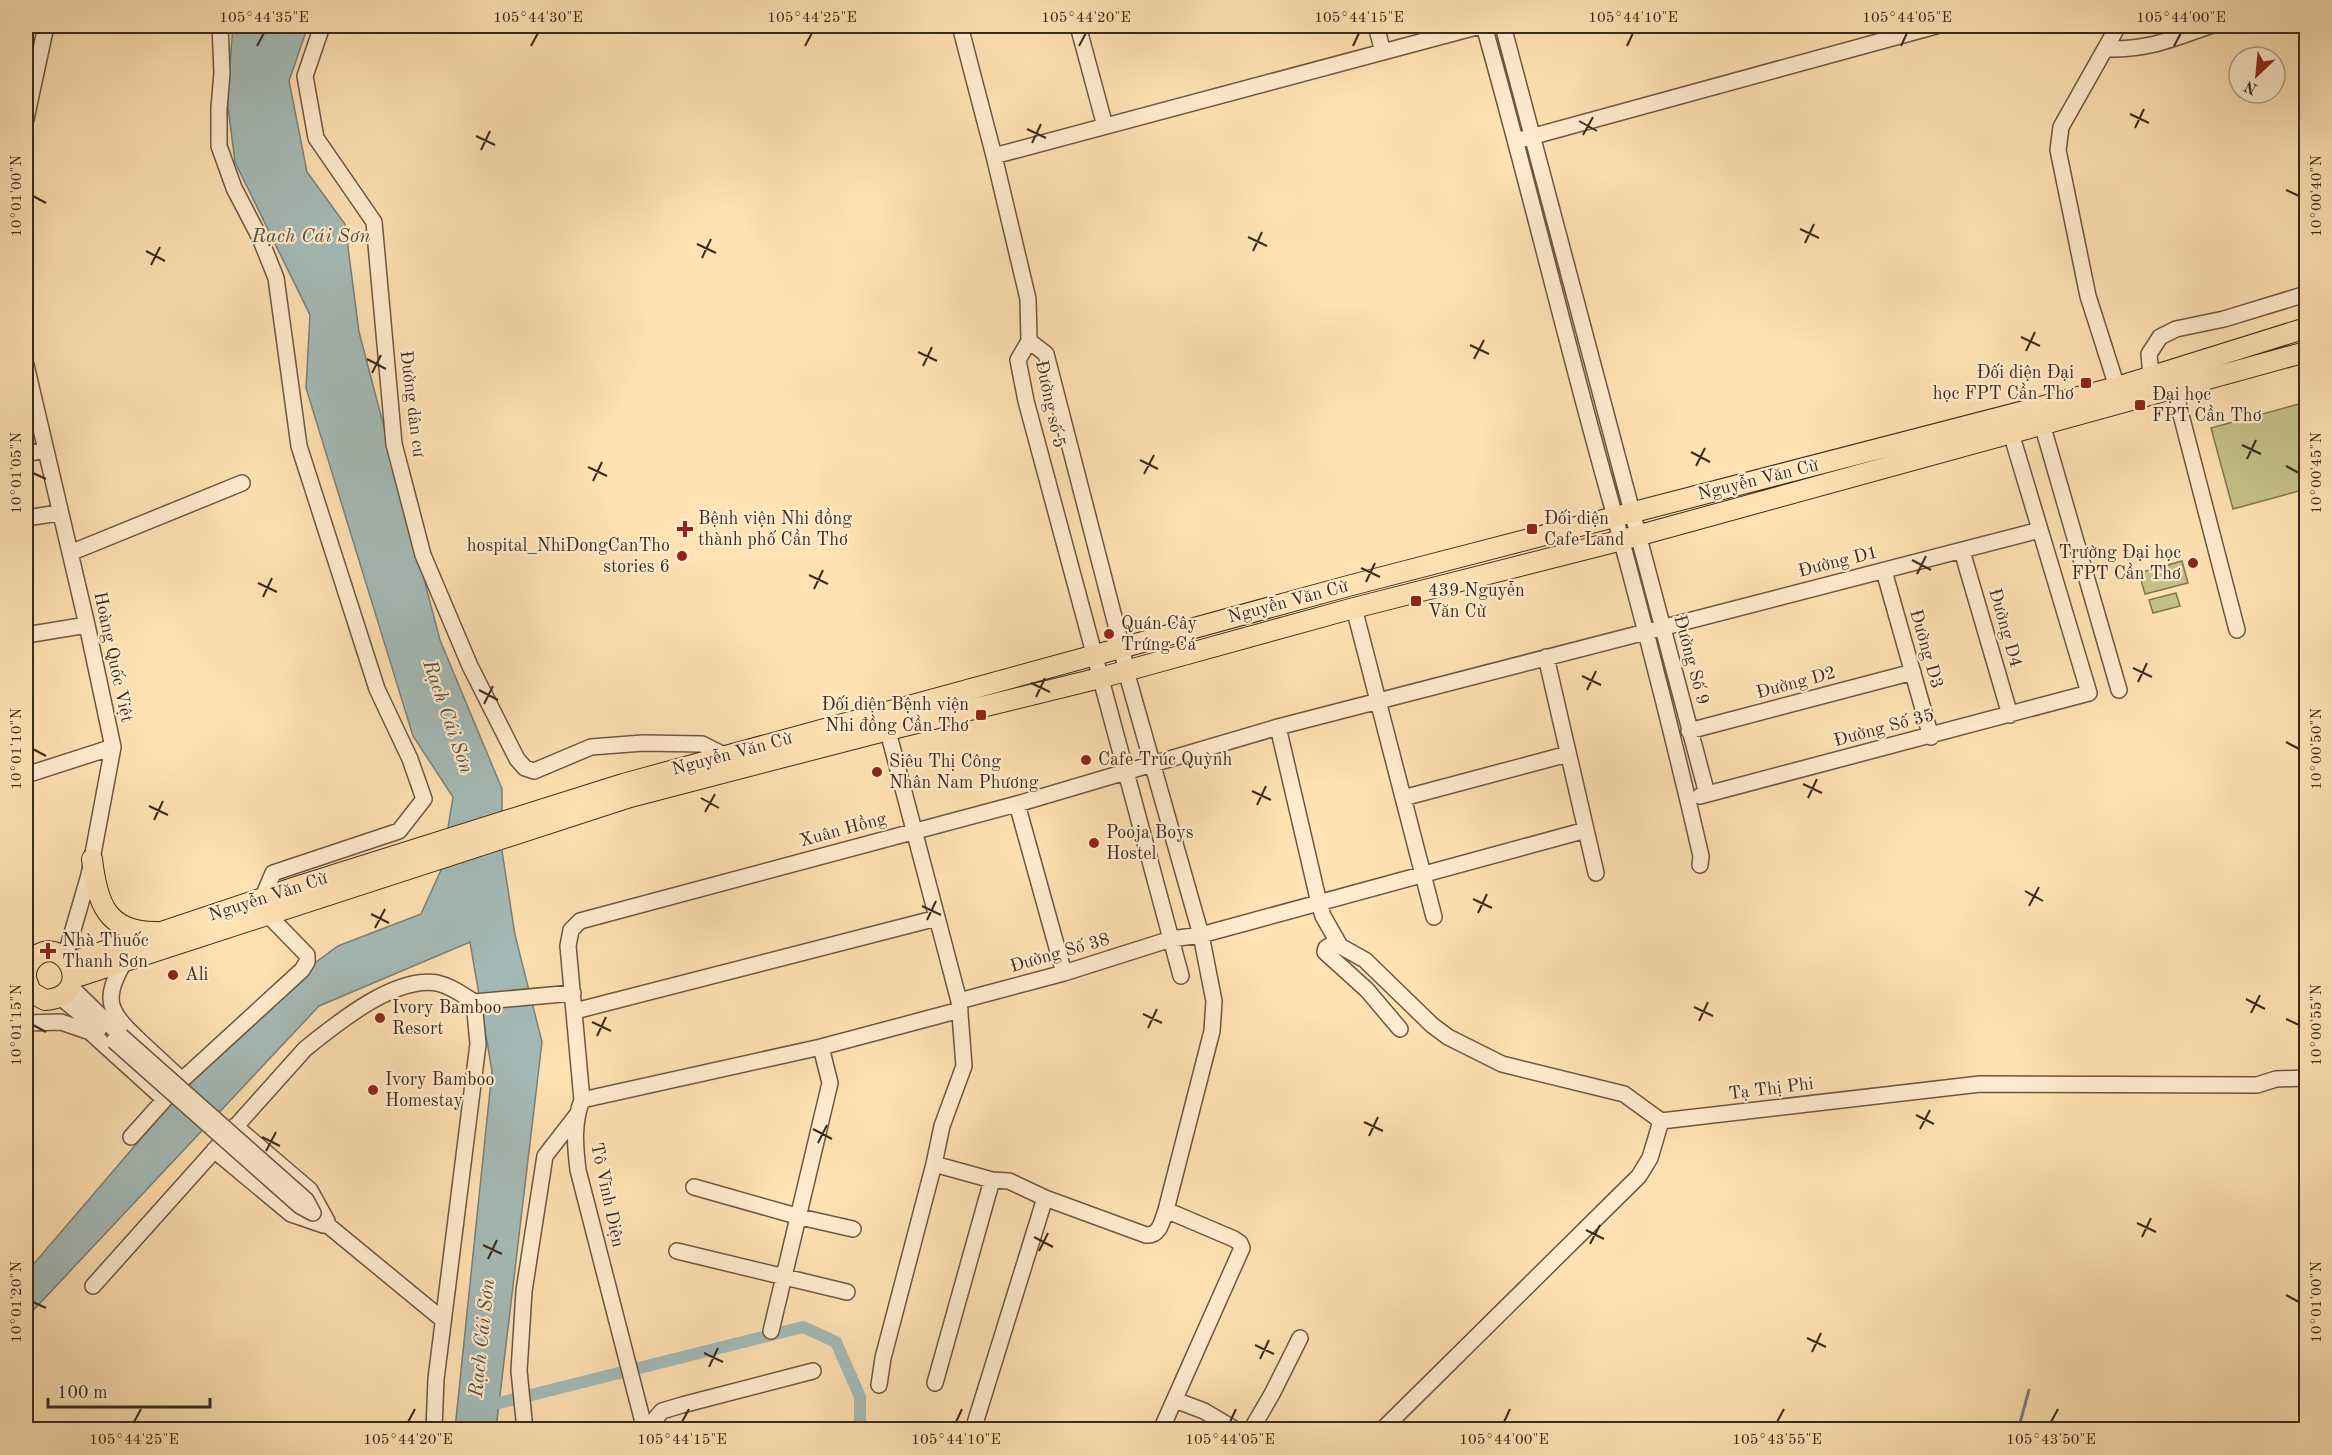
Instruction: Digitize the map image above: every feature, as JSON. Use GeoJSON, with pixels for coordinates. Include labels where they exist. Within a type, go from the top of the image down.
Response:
{"type":"FeatureCollection","features":[{"type":"Feature","properties":{"kind":"main road","name":"Nguyễn Văn Cừ"},"geometry":{"type":"LineString","coordinates":[[49,982],[126,961],[265,907],[726,756],[1125,672],[1354,608],[1630,538],[2008,424],[2299,330]]}},
{"type":"Feature","properties":{"kind":"main road","name":"Nguyễn Văn Cừ"},"geometry":{"type":"LineString","coordinates":[[626,790],[885,722],[1095,655],[1623,514],[2008,424],[2042,424],[2307,352]]}},
{"type":"Feature","properties":{"kind":"main road"},"geometry":{"type":"LineString","coordinates":[[1348,586],[1354,608]]}},
{"type":"Feature","properties":{"kind":"main road"},"geometry":{"type":"LineString","coordinates":[[92,859],[96,891],[105,911],[122,926],[148,932],[163,932]]}},
{"type":"Feature","properties":{"kind":"main road","name":"Nguyễn Văn Cừ"},"geometry":{"type":"LineString","coordinates":[[49,982],[163,932],[265,907]]}},
{"type":"Feature","properties":{"kind":"street"},"geometry":{"type":"LineString","coordinates":[[26,119],[46,26]]}},
{"type":"Feature","properties":{"kind":"street"},"geometry":{"type":"LineString","coordinates":[[131,1137],[182,1080],[302,970],[307,962],[307,955],[265,907],[273,873],[399,831],[424,799],[410,759],[377,689],[299,446],[276,278],[260,238],[234,188],[219,146],[222,73],[220,26]]}},
{"type":"Feature","properties":{"kind":"street","name":"Đường dân cư"},"geometry":{"type":"LineString","coordinates":[[322,26],[305,76],[316,138],[374,222],[394,444],[423,555],[470,666],[517,759],[525,768],[534,771],[591,747],[644,743],[702,744],[726,756]]}},
{"type":"Feature","properties":{"kind":"street"},"geometry":{"type":"LineString","coordinates":[[960,26],[1028,299],[1029,341]]}},
{"type":"Feature","properties":{"kind":"street"},"geometry":{"type":"LineString","coordinates":[[1095,26],[1078,28],[1105,126]]}},
{"type":"Feature","properties":{"kind":"street"},"geometry":{"type":"LineString","coordinates":[[1376,26],[1383,52]]}},
{"type":"Feature","properties":{"kind":"street"},"geometry":{"type":"LineString","coordinates":[[994,156],[1482,26],[1524,138]]}},
{"type":"Feature","properties":{"kind":"street"},"geometry":{"type":"LineString","coordinates":[[1503,26],[1524,138],[1630,538],[1644,631],[1688,799],[1701,855],[1700,865]]}},
{"type":"Feature","properties":{"kind":"street"},"geometry":{"type":"LineString","coordinates":[[1524,138],[1905,30],[1936,26]]}},
{"type":"Feature","properties":{"kind":"street"},"geometry":{"type":"LineString","coordinates":[[2117,387],[2088,296],[2058,150],[2061,127],[2118,26]]}},
{"type":"Feature","properties":{"kind":"street"},"geometry":{"type":"LineString","coordinates":[[2107,49],[2156,45],[2210,26]]}},
{"type":"Feature","properties":{"kind":"street"},"geometry":{"type":"LineString","coordinates":[[2151,376],[2149,354],[2160,337],[2176,329],[2224,319],[2307,294]]}},
{"type":"Feature","properties":{"kind":"street","name":"Đường số 5"},"geometry":{"type":"LineString","coordinates":[[1045,1198],[1152,1235],[1156,1233],[1166,1210],[1212,1031],[1214,1015],[1212,987],[1201,935],[1125,672],[1122,648],[1046,354],[1029,341],[1018,360],[1020,371],[1181,976]]}},
{"type":"Feature","properties":{"kind":"street","name":"Hoàng Quốc Việt"},"geometry":{"type":"LineString","coordinates":[[26,365],[113,747],[92,859],[49,982],[26,1022]]}},
{"type":"Feature","properties":{"kind":"street"},"geometry":{"type":"LineString","coordinates":[[2174,388],[2237,630]]}},
{"type":"Feature","properties":{"kind":"street"},"geometry":{"type":"LineString","coordinates":[[2008,424],[2040,530]]}},
{"type":"Feature","properties":{"kind":"street"},"geometry":{"type":"LineString","coordinates":[[2042,424],[2119,690]]}},
{"type":"Feature","properties":{"kind":"street"},"geometry":{"type":"LineString","coordinates":[[26,454],[45,450]]}},
{"type":"Feature","properties":{"kind":"street"},"geometry":{"type":"LineString","coordinates":[[70,553],[242,483]]}},
{"type":"Feature","properties":{"kind":"street"},"geometry":{"type":"LineString","coordinates":[[26,518],[59,513]]}},
{"type":"Feature","properties":{"kind":"street","name":"Đường D1"},"geometry":{"type":"LineString","coordinates":[[1378,701],[2040,530]]}},
{"type":"Feature","properties":{"kind":"street","name":"Đường Số 35"},"geometry":{"type":"LineString","coordinates":[[1688,799],[1930,737],[2089,693],[2040,530]]}},
{"type":"Feature","properties":{"kind":"street","name":"Đường Số 9"},"geometry":{"type":"LineString","coordinates":[[1630,538],[1662,626],[1707,794]]}},
{"type":"Feature","properties":{"kind":"street","name":"Đường D4"},"geometry":{"type":"LineString","coordinates":[[1962,551],[2010,715]]}},
{"type":"Feature","properties":{"kind":"street","name":"Đường D3"},"geometry":{"type":"LineString","coordinates":[[1884,571],[1930,737]]}},
{"type":"Feature","properties":{"kind":"street"},"geometry":{"type":"LineString","coordinates":[[1354,608],[1434,917]]}},
{"type":"Feature","properties":{"kind":"street"},"geometry":{"type":"LineString","coordinates":[[26,635],[87,625]]}},
{"type":"Feature","properties":{"kind":"street"},"geometry":{"type":"LineString","coordinates":[[1546,657],[1596,873]]}},
{"type":"Feature","properties":{"kind":"street","name":"Đường D2"},"geometry":{"type":"LineString","coordinates":[[1689,731],[1913,672]]}},
{"type":"Feature","properties":{"kind":"street","name":"Xuân Hồng"},"geometry":{"type":"LineString","coordinates":[[571,930],[580,921],[1017,804],[1127,770],[1378,701]]}},
{"type":"Feature","properties":{"kind":"street"},"geometry":{"type":"LineString","coordinates":[[879,1385],[883,1358],[942,1126],[964,1066],[960,1005],[885,722]]}},
{"type":"Feature","properties":{"kind":"street"},"geometry":{"type":"LineString","coordinates":[[1278,727],[1319,903],[1336,942],[1345,950],[1365,960],[1432,1025],[1465,1047],[1502,1064],[1624,1094],[1660,1121],[1650,1158],[1639,1176],[1382,1430]]}},
{"type":"Feature","properties":{"kind":"street"},"geometry":{"type":"LineString","coordinates":[[26,775],[113,747]]}},
{"type":"Feature","properties":{"kind":"street"},"geometry":{"type":"LineString","coordinates":[[1403,798],[1568,754]]}},
{"type":"Feature","properties":{"kind":"street"},"geometry":{"type":"LineString","coordinates":[[1017,804],[1064,974]]}},
{"type":"Feature","properties":{"kind":"street","name":"Đường Số 38"},"geometry":{"type":"LineString","coordinates":[[582,1100],[821,1047],[1064,974],[1171,939],[1201,935],[1586,830]]}},
{"type":"Feature","properties":{"kind":"street"},"geometry":{"type":"LineString","coordinates":[[575,1011],[937,918]]}},
{"type":"Feature","properties":{"kind":"street","name":"Tô Vĩnh Diện"},"geometry":{"type":"LineString","coordinates":[[571,930],[566,994],[575,1011],[582,1100],[576,1116],[574,1142],[578,1170],[645,1430]]}},
{"type":"Feature","properties":{"kind":"street"},"geometry":{"type":"LineString","coordinates":[[1336,942],[1326,948],[1325,952],[1367,990],[1400,1029]]}},
{"type":"Feature","properties":{"kind":"street"},"geometry":{"type":"LineString","coordinates":[[126,961],[112,984],[111,1002],[116,1018],[182,1080]]}},
{"type":"Feature","properties":{"kind":"street"},"geometry":{"type":"LineString","coordinates":[[49,982],[306,1200],[313,1213],[443,1320]]}},
{"type":"Feature","properties":{"kind":"street"},"geometry":{"type":"LineString","coordinates":[[93,1286],[305,1049],[332,1027],[372,1002],[405,985],[435,983],[481,1001],[566,994]]}},
{"type":"Feature","properties":{"kind":"street"},"geometry":{"type":"LineString","coordinates":[[434,1430],[436,1379],[478,1044],[481,1001]]}},
{"type":"Feature","properties":{"kind":"street"},"geometry":{"type":"LineString","coordinates":[[26,1022],[61,1022],[90,1032],[165,1099]]}},
{"type":"Feature","properties":{"kind":"street"},"geometry":{"type":"LineString","coordinates":[[771,1331],[800,1217],[830,1083],[821,1047]]}},
{"type":"Feature","properties":{"kind":"street","name":"Tạ Thị Phi"},"geometry":{"type":"LineString","coordinates":[[1660,1121],[1980,1084],[2257,1085],[2276,1079],[2307,1078]]}},
{"type":"Feature","properties":{"kind":"street"},"geometry":{"type":"LineString","coordinates":[[524,1425],[519,1373],[524,1291],[545,1156],[576,1116]]}},
{"type":"Feature","properties":{"kind":"street"},"geometry":{"type":"LineString","coordinates":[[235,1126],[310,1190],[331,1228]]}},
{"type":"Feature","properties":{"kind":"street"},"geometry":{"type":"LineString","coordinates":[[214,1150],[291,1214],[331,1228]]}},
{"type":"Feature","properties":{"kind":"street"},"geometry":{"type":"LineString","coordinates":[[934,1164],[992,1180],[1009,1181],[1045,1198],[973,1430]]}},
{"type":"Feature","properties":{"kind":"street"},"geometry":{"type":"LineString","coordinates":[[935,1383],[992,1180]]}},
{"type":"Feature","properties":{"kind":"street"},"geometry":{"type":"LineString","coordinates":[[694,1187],[800,1217],[853,1229]]}},
{"type":"Feature","properties":{"kind":"street"},"geometry":{"type":"LineString","coordinates":[[1161,1430],[1242,1248],[1240,1243],[1234,1239],[1166,1210]]}},
{"type":"Feature","properties":{"kind":"street"},"geometry":{"type":"LineString","coordinates":[[676,1251],[847,1292]]}},
{"type":"Feature","properties":{"kind":"street"},"geometry":{"type":"LineString","coordinates":[[1251,1430],[1300,1338]]}},
{"type":"Feature","properties":{"kind":"street"},"geometry":{"type":"LineString","coordinates":[[656,1430],[656,1418],[662,1411],[813,1371]]}},
{"type":"Feature","properties":{"kind":"street"},"geometry":{"type":"LineString","coordinates":[[1175,1400],[1214,1416],[1236,1430]]}},
{"type":"Feature","properties":{"kind":"shaded area"},"geometry":{"type":"Polygon","coordinates":[[[2306,402],[2306,489],[2233,509],[2211,428],[2306,402]]]}},
{"type":"Feature","properties":{"kind":"shaded area"},"geometry":{"type":"Polygon","coordinates":[[[2182,561],[2188,583],[2145,594],[2139,573],[2182,561]]]}},
{"type":"Feature","properties":{"kind":"shaded area"},"geometry":{"type":"Polygon","coordinates":[[[2176,593],[2180,606],[2153,613],[2149,600],[2176,593]]]}},
{"type":"Feature","properties":{"kind":"water","name":"Rạch Cái Sơn"},"geometry":{"type":"Polygon","coordinates":[[[233,26],[308,26],[289,81],[307,172],[345,224],[359,332],[440,640],[502,789],[502,851],[515,935],[542,1042],[496,1429],[455,1429],[492,1071],[470,942],[319,1006],[26,1318],[26,1273],[251,1010],[338,946],[421,914],[441,870],[453,797],[413,736],[306,388],[310,315],[235,162],[227,99],[233,26]]]}},
{"type":"Feature","properties":{"kind":"waterway"},"geometry":{"type":"LineString","coordinates":[[499,1403],[803,1327],[836,1342],[860,1397],[860,1430]]}},
{"type":"Feature","properties":{"kind":"waterway"},"geometry":{"type":"LineString","coordinates":[[2018,1430],[2029,1390]]}},
{"type":"Feature","properties":{"kind":"place","name":"Đối diện Đại học FPT Cần Thơ"},"geometry":{"type":"Point","coordinates":[2086,383]}},
{"type":"Feature","properties":{"kind":"place","name":"Đại học FPT Cần Thơ"},"geometry":{"type":"Point","coordinates":[2140,405]}},
{"type":"Feature","properties":{"kind":"place","name":"Bệnh viện Nhi đồng thành phố Cần Thơ"},"geometry":{"type":"Point","coordinates":[685,529]}},
{"type":"Feature","properties":{"kind":"place","name":"Đối diện Cafe Land"},"geometry":{"type":"Point","coordinates":[1532,529]}},
{"type":"Feature","properties":{"kind":"place","name":"hospital_NhiDongCanTho stories 6"},"geometry":{"type":"Point","coordinates":[682,556]}},
{"type":"Feature","properties":{"kind":"place","name":"Trường Đại học FPT Cần Thơ"},"geometry":{"type":"Point","coordinates":[2193,563]}},
{"type":"Feature","properties":{"kind":"place","name":"439 Nguyễn Văn Cừ"},"geometry":{"type":"Point","coordinates":[1416,601]}},
{"type":"Feature","properties":{"kind":"place","name":"Quán Cây Trứng Cá"},"geometry":{"type":"Point","coordinates":[1109,634]}},
{"type":"Feature","properties":{"kind":"place","name":"Đối diện Bệnh viện Nhi đồng Cần Thơ"},"geometry":{"type":"Point","coordinates":[981,715]}},
{"type":"Feature","properties":{"kind":"place","name":"Cafe Trúc Quỳnh"},"geometry":{"type":"Point","coordinates":[1086,760]}},
{"type":"Feature","properties":{"kind":"place","name":"Siêu Thị Công Nhân Nam Phương"},"geometry":{"type":"Point","coordinates":[877,772]}},
{"type":"Feature","properties":{"kind":"place","name":"Pooja Boys Hostel"},"geometry":{"type":"Point","coordinates":[1094,843]}},
{"type":"Feature","properties":{"kind":"place","name":"Nhà Thuốc Thanh Sơn"},"geometry":{"type":"Point","coordinates":[48,951]}},
{"type":"Feature","properties":{"kind":"place","name":"Ali"},"geometry":{"type":"Point","coordinates":[173,975]}},
{"type":"Feature","properties":{"kind":"place","name":"Ivory Bamboo Resort"},"geometry":{"type":"Point","coordinates":[380,1018]}},
{"type":"Feature","properties":{"kind":"place","name":"Ivory Bamboo Homestay"},"geometry":{"type":"Point","coordinates":[373,1090]}}]}
